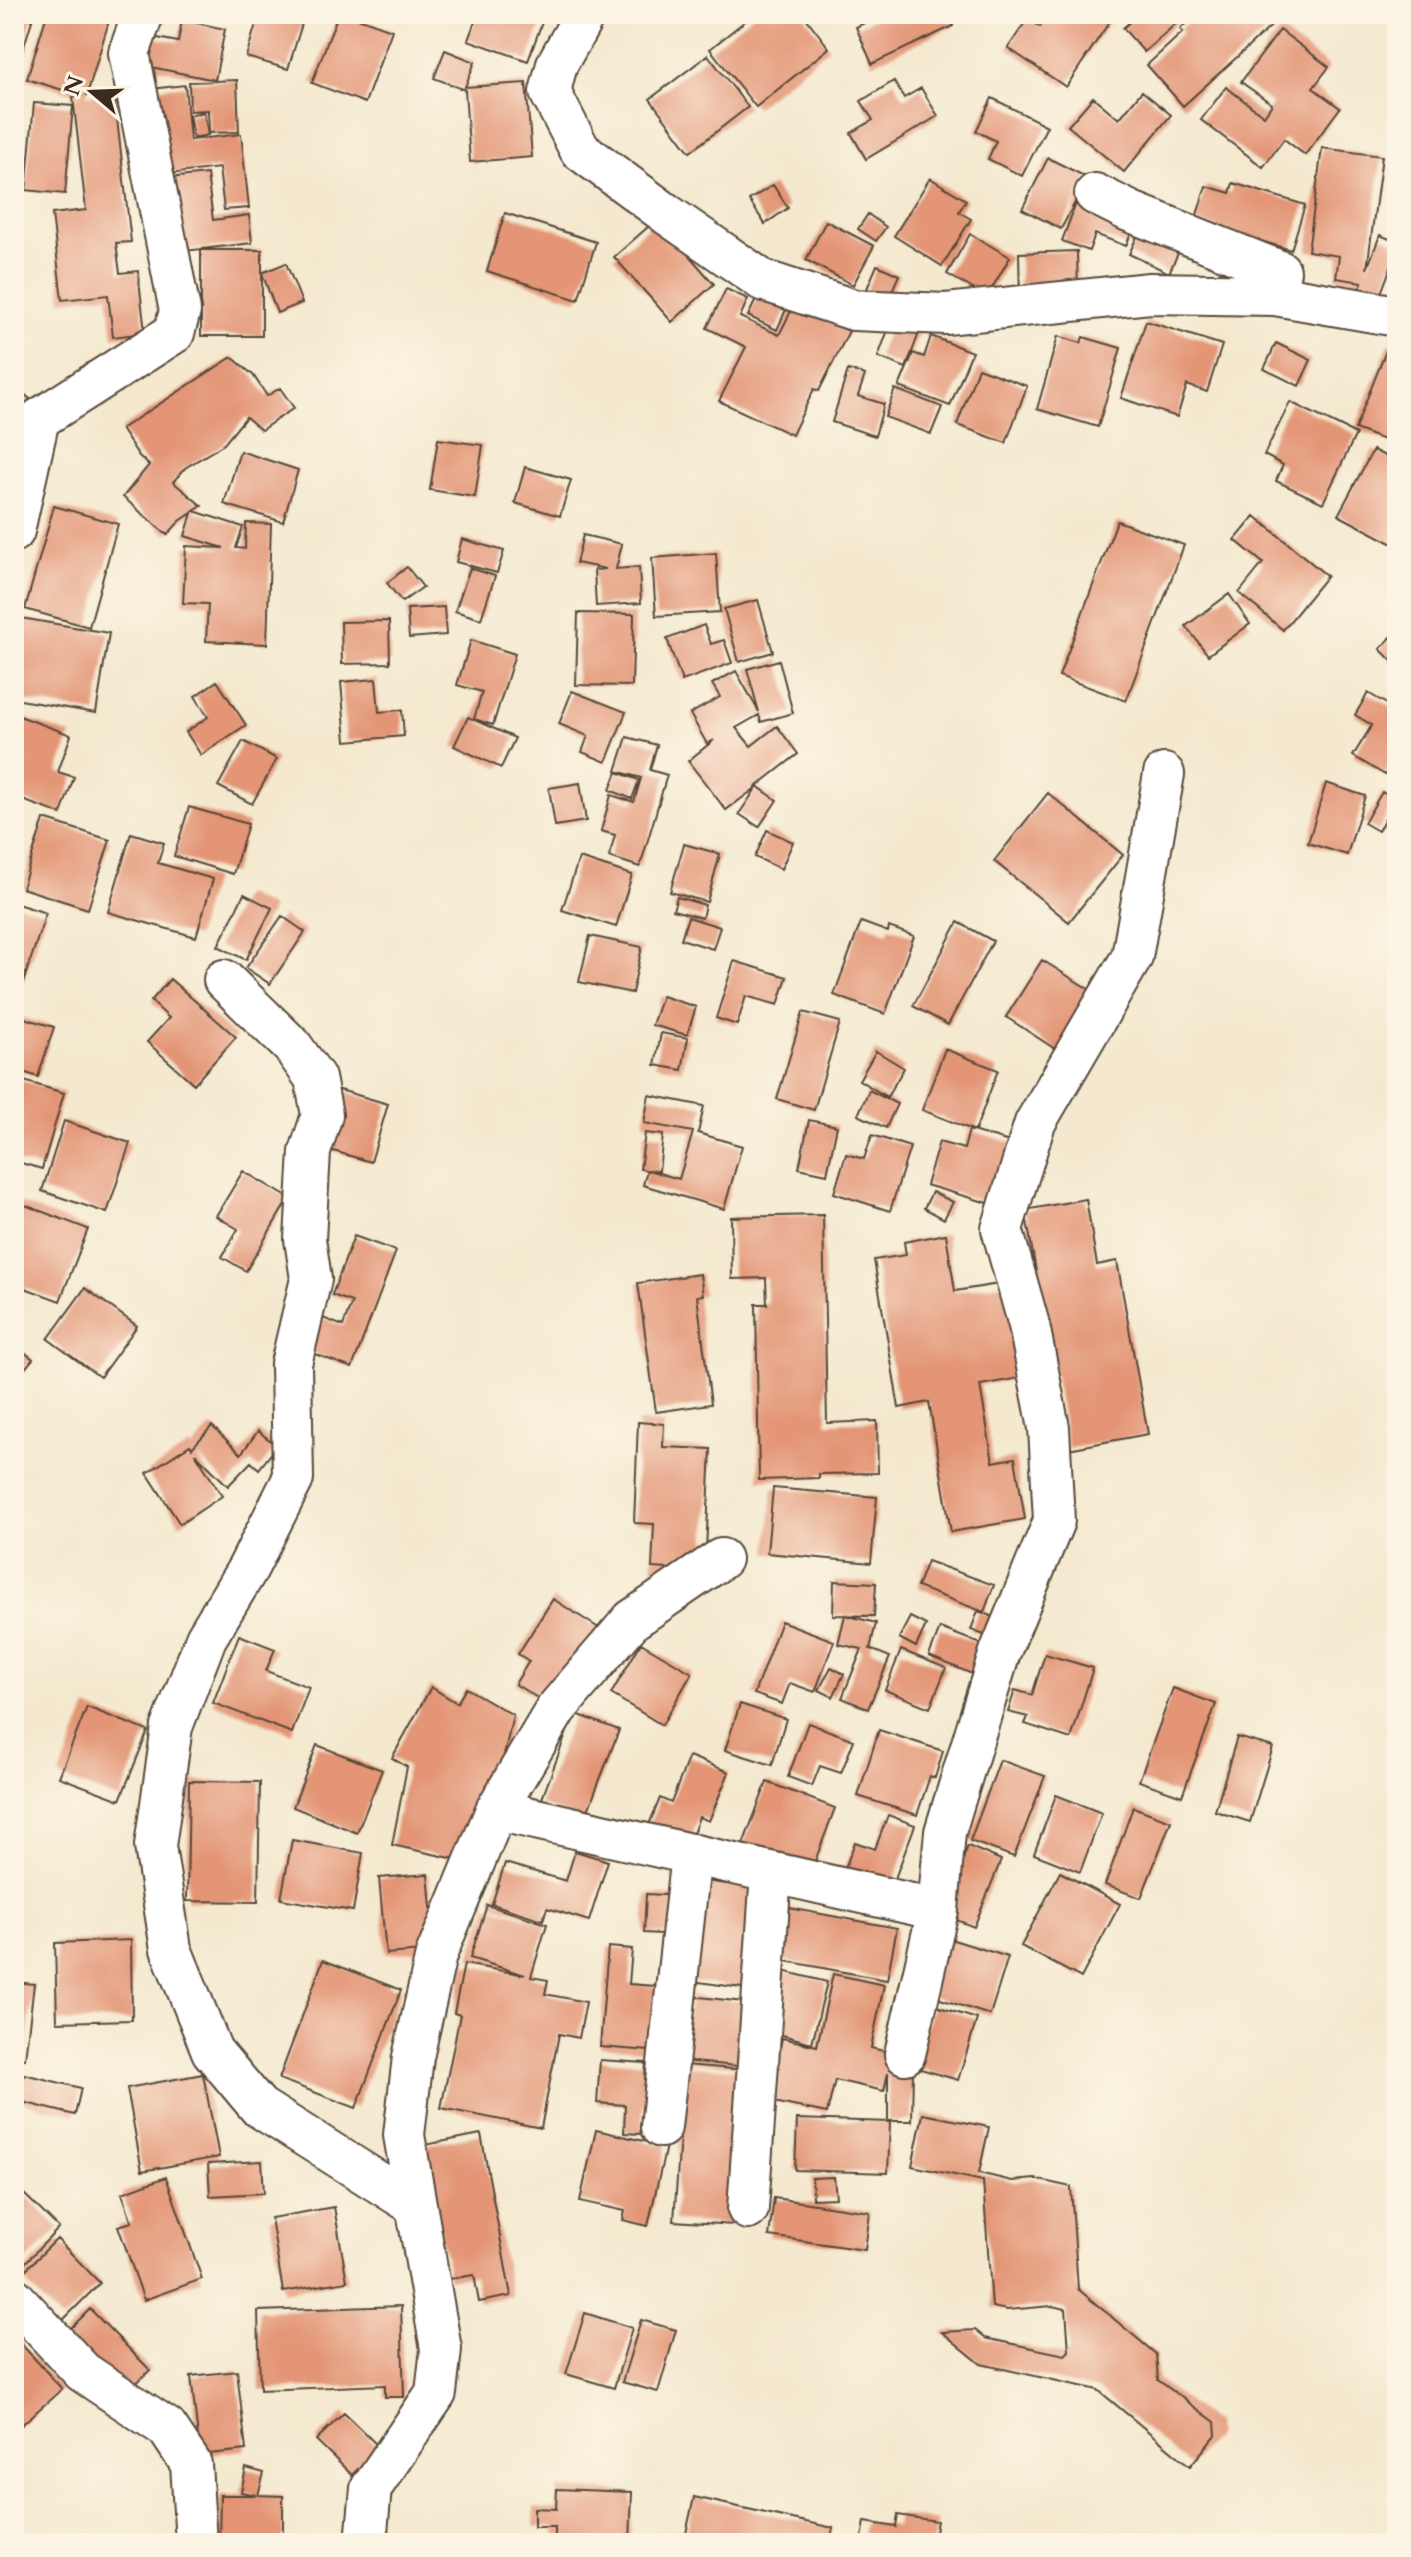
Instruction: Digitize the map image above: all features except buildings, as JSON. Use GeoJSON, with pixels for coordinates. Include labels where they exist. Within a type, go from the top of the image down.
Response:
{"type":"FeatureCollection","features":[{"type":"Feature","properties":{"kind":"street"},"geometry":{"type":"LineString","coordinates":[[14,531],[39,419],[174,333],[180,311],[129,53],[143,14]]}},
{"type":"Feature","properties":{"kind":"street"},"geometry":{"type":"LineString","coordinates":[[585,14],[557,64],[550,92],[580,150],[762,280],[854,310],[946,314],[1150,293],[1275,295],[1397,316]]}},
{"type":"Feature","properties":{"kind":"street"},"geometry":{"type":"LineString","coordinates":[[1095,194],[1129,211],[1280,271],[1275,295]]}},
{"type":"Feature","properties":{"kind":"street"},"geometry":{"type":"LineString","coordinates":[[905,2054],[938,1910],[945,1832],[1000,1652],[1054,1521],[1049,1428],[1029,1325],[1002,1229],[1035,1123],[1132,957],[1164,774]]}},
{"type":"Feature","properties":{"kind":"street"},"geometry":{"type":"LineString","coordinates":[[224,980],[292,1046],[315,1078],[322,1115],[310,1152],[305,1239],[311,1279],[291,1364],[293,1479],[248,1568],[206,1638],[172,1727],[155,1846],[157,1861],[171,1949],[212,2051],[259,2107],[416,2206]]}},
{"type":"Feature","properties":{"kind":"street"},"geometry":{"type":"LineString","coordinates":[[366,2543],[371,2488],[436,2393],[441,2349],[404,2135],[413,2057],[436,1955],[496,1810],[556,1709],[632,1620],[721,1559]]}},
{"type":"Feature","properties":{"kind":"street"},"geometry":{"type":"LineString","coordinates":[[496,1810],[938,1910]]}},
{"type":"Feature","properties":{"kind":"street"},"geometry":{"type":"LineString","coordinates":[[661,2127],[691,1854]]}},
{"type":"Feature","properties":{"kind":"street"},"geometry":{"type":"LineString","coordinates":[[748,2209],[771,1873]]}},
{"type":"Feature","properties":{"kind":"street"},"geometry":{"type":"LineString","coordinates":[[14,2298],[83,2372],[167,2428],[191,2464],[196,2543]]}}]}
